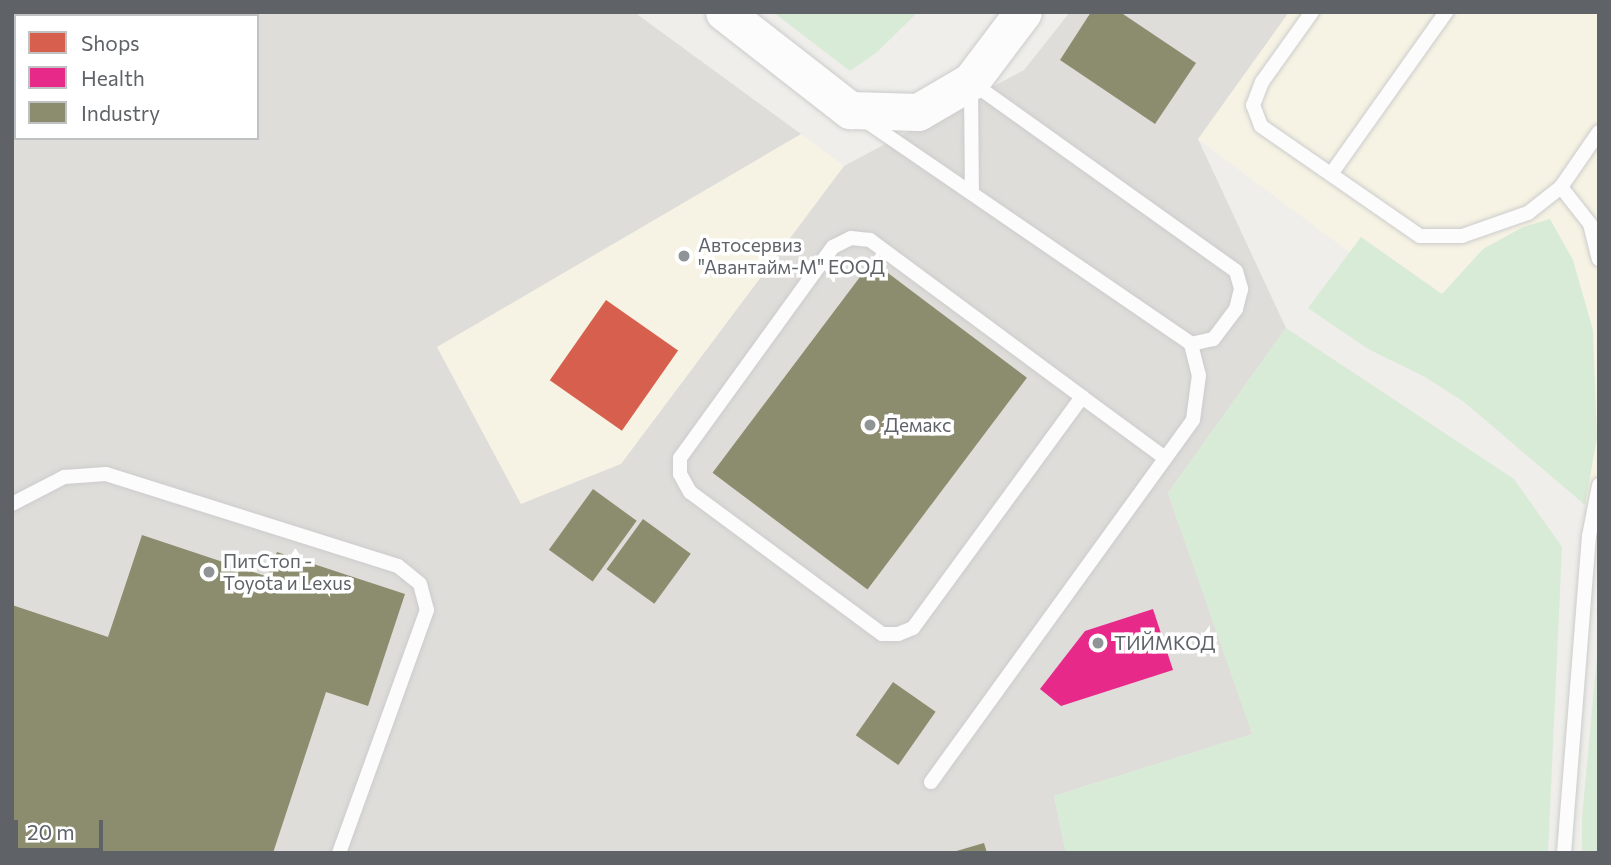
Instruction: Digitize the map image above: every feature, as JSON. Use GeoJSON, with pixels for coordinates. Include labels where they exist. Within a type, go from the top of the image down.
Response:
{"type":"FeatureCollection","features":[{"type":"Feature","properties":{"kind":"street"},"geometry":{"type":"LineString","coordinates":[[724,12],[850,110],[918,112],[971,81],[1023,12]]}},
{"type":"Feature","properties":{"kind":"lane"},"geometry":{"type":"LineString","coordinates":[[1312,12],[1262,82],[1253,105],[1261,125],[1420,236],[1462,236],[1528,213],[1561,187],[1599,132]]}},
{"type":"Feature","properties":{"kind":"lane"},"geometry":{"type":"LineString","coordinates":[[1331,174],[1446,12]]}},
{"type":"Feature","properties":{"kind":"lane"},"geometry":{"type":"LineString","coordinates":[[971,81],[972,191]]}},
{"type":"Feature","properties":{"kind":"lane"},"geometry":{"type":"LineString","coordinates":[[971,81],[1236,271],[1241,289],[1236,309],[1213,339],[1191,344]]}},
{"type":"Feature","properties":{"kind":"lane"},"geometry":{"type":"LineString","coordinates":[[850,110],[972,191],[1191,344],[1199,375],[1194,419],[930,782]]}},
{"type":"Feature","properties":{"kind":"lane"},"geometry":{"type":"LineString","coordinates":[[1561,187],[1590,224],[1599,259]]}},
{"type":"Feature","properties":{"kind":"lane"},"geometry":{"type":"LineString","coordinates":[[1082,397],[913,628],[898,634],[882,634],[690,492],[680,474],[680,458],[832,247],[851,238],[870,240],[1166,458]]}},
{"type":"Feature","properties":{"kind":"lane"},"geometry":{"type":"LineString","coordinates":[[12,504],[64,477],[106,474],[398,566],[419,584],[427,610],[339,853]]}},
{"type":"Feature","properties":{"kind":"lane"},"geometry":{"type":"LineString","coordinates":[[1564,853],[1589,536],[1599,485]]}},
{"type":"Feature","properties":{"kind":"shaded area"},"geometry":{"type":"Polygon","coordinates":[[[634,12],[801,134],[437,347],[521,504],[621,464],[844,166],[1024,70],[1070,12],[1289,12],[1198,139],[1286,328],[1168,493],[1253,734],[1054,796],[1066,853],[12,853],[12,80],[14,78],[14,140],[259,140],[259,14],[66,14],[634,12]]]}},
{"type":"Feature","properties":{"kind":"shaded area"},"geometry":{"type":"Polygon","coordinates":[[[1289,12],[1599,12],[1599,518],[1585,505],[1597,437],[1198,139],[1289,12]]]}},
{"type":"Feature","properties":{"kind":"shaded area","name":"Автосервиз \"Авантайм-М\" ЕООД"},"geometry":{"type":"Polygon","coordinates":[[[801,134],[844,166],[621,464],[520,504],[437,347],[801,134]]]}},
{"type":"Feature","properties":{"kind":"green space"},"geometry":{"type":"Polygon","coordinates":[[[773,12],[918,12],[876,53],[850,71],[773,12]]]}},
{"type":"Feature","properties":{"kind":"green space"},"geometry":{"type":"Polygon","coordinates":[[[1550,219],[1573,260],[1593,330],[1597,437],[1585,505],[1464,402],[1425,377],[1368,349],[1308,308],[1361,237],[1442,294],[1483,249],[1523,227],[1550,219]]]}},
{"type":"Feature","properties":{"kind":"green space"},"geometry":{"type":"Polygon","coordinates":[[[1286,328],[1514,479],[1562,547],[1548,853],[1066,853],[1054,796],[1252,734],[1168,493],[1286,328]]]}},
{"type":"Feature","properties":{"kind":"green space"},"geometry":{"type":"Polygon","coordinates":[[[1599,635],[1599,853],[1582,853],[1582,818],[1599,635]]]}},
{"type":"Feature","properties":{"kind":"building: Shops"},"geometry":{"type":"Polygon","coordinates":[[[606,300],[678,350],[622,431],[550,380],[606,300]]]}},
{"type":"Feature","properties":{"kind":"building: Health"},"geometry":{"type":"Polygon","coordinates":[[[1153,609],[1173,670],[1061,706],[1040,689],[1085,631],[1153,609]]]}},
{"type":"Feature","properties":{"kind":"building: Industry"},"geometry":{"type":"Polygon","coordinates":[[[1091,12],[1120,12],[1196,63],[1155,124],[1060,60],[1091,12]]]}},
{"type":"Feature","properties":{"kind":"building: Industry","name":"Демакс"},"geometry":{"type":"Polygon","coordinates":[[[872,261],[1027,378],[867,589],[713,473],[872,261]]]}},
{"type":"Feature","properties":{"kind":"building: Industry"},"geometry":{"type":"Polygon","coordinates":[[[593,489],[637,521],[593,581],[549,550],[593,489]]]}},
{"type":"Feature","properties":{"kind":"building: Industry"},"geometry":{"type":"Polygon","coordinates":[[[643,519],[691,554],[654,604],[607,569],[643,519]]]}},
{"type":"Feature","properties":{"kind":"building: Industry"},"geometry":{"type":"Polygon","coordinates":[[[142,535],[268,577],[277,552],[405,594],[368,706],[326,692],[273,853],[12,853],[12,605],[108,637],[142,535]]]}},
{"type":"Feature","properties":{"kind":"building: Industry"},"geometry":{"type":"Polygon","coordinates":[[[893,682],[936,712],[898,765],[856,735],[893,682]]]}},
{"type":"Feature","properties":{"kind":"building: Industry"},"geometry":{"type":"Polygon","coordinates":[[[984,843],[987,853],[953,853],[953,852],[984,843]]]}},
{"type":"Feature","properties":{"kind":"place","name":"Автосервиз \"Авантайм-М\" ЕООД"},"geometry":{"type":"Point","coordinates":[684,256]}},
{"type":"Feature","properties":{"kind":"place","name":"Демакс"},"geometry":{"type":"Point","coordinates":[870,425]}},
{"type":"Feature","properties":{"kind":"place","name":"ПитСтоп - Toyota и Lexus"},"geometry":{"type":"Point","coordinates":[209,572]}},
{"type":"Feature","properties":{"kind":"place","name":"ТИЙМКОД"},"geometry":{"type":"Point","coordinates":[1098,643]}}]}
